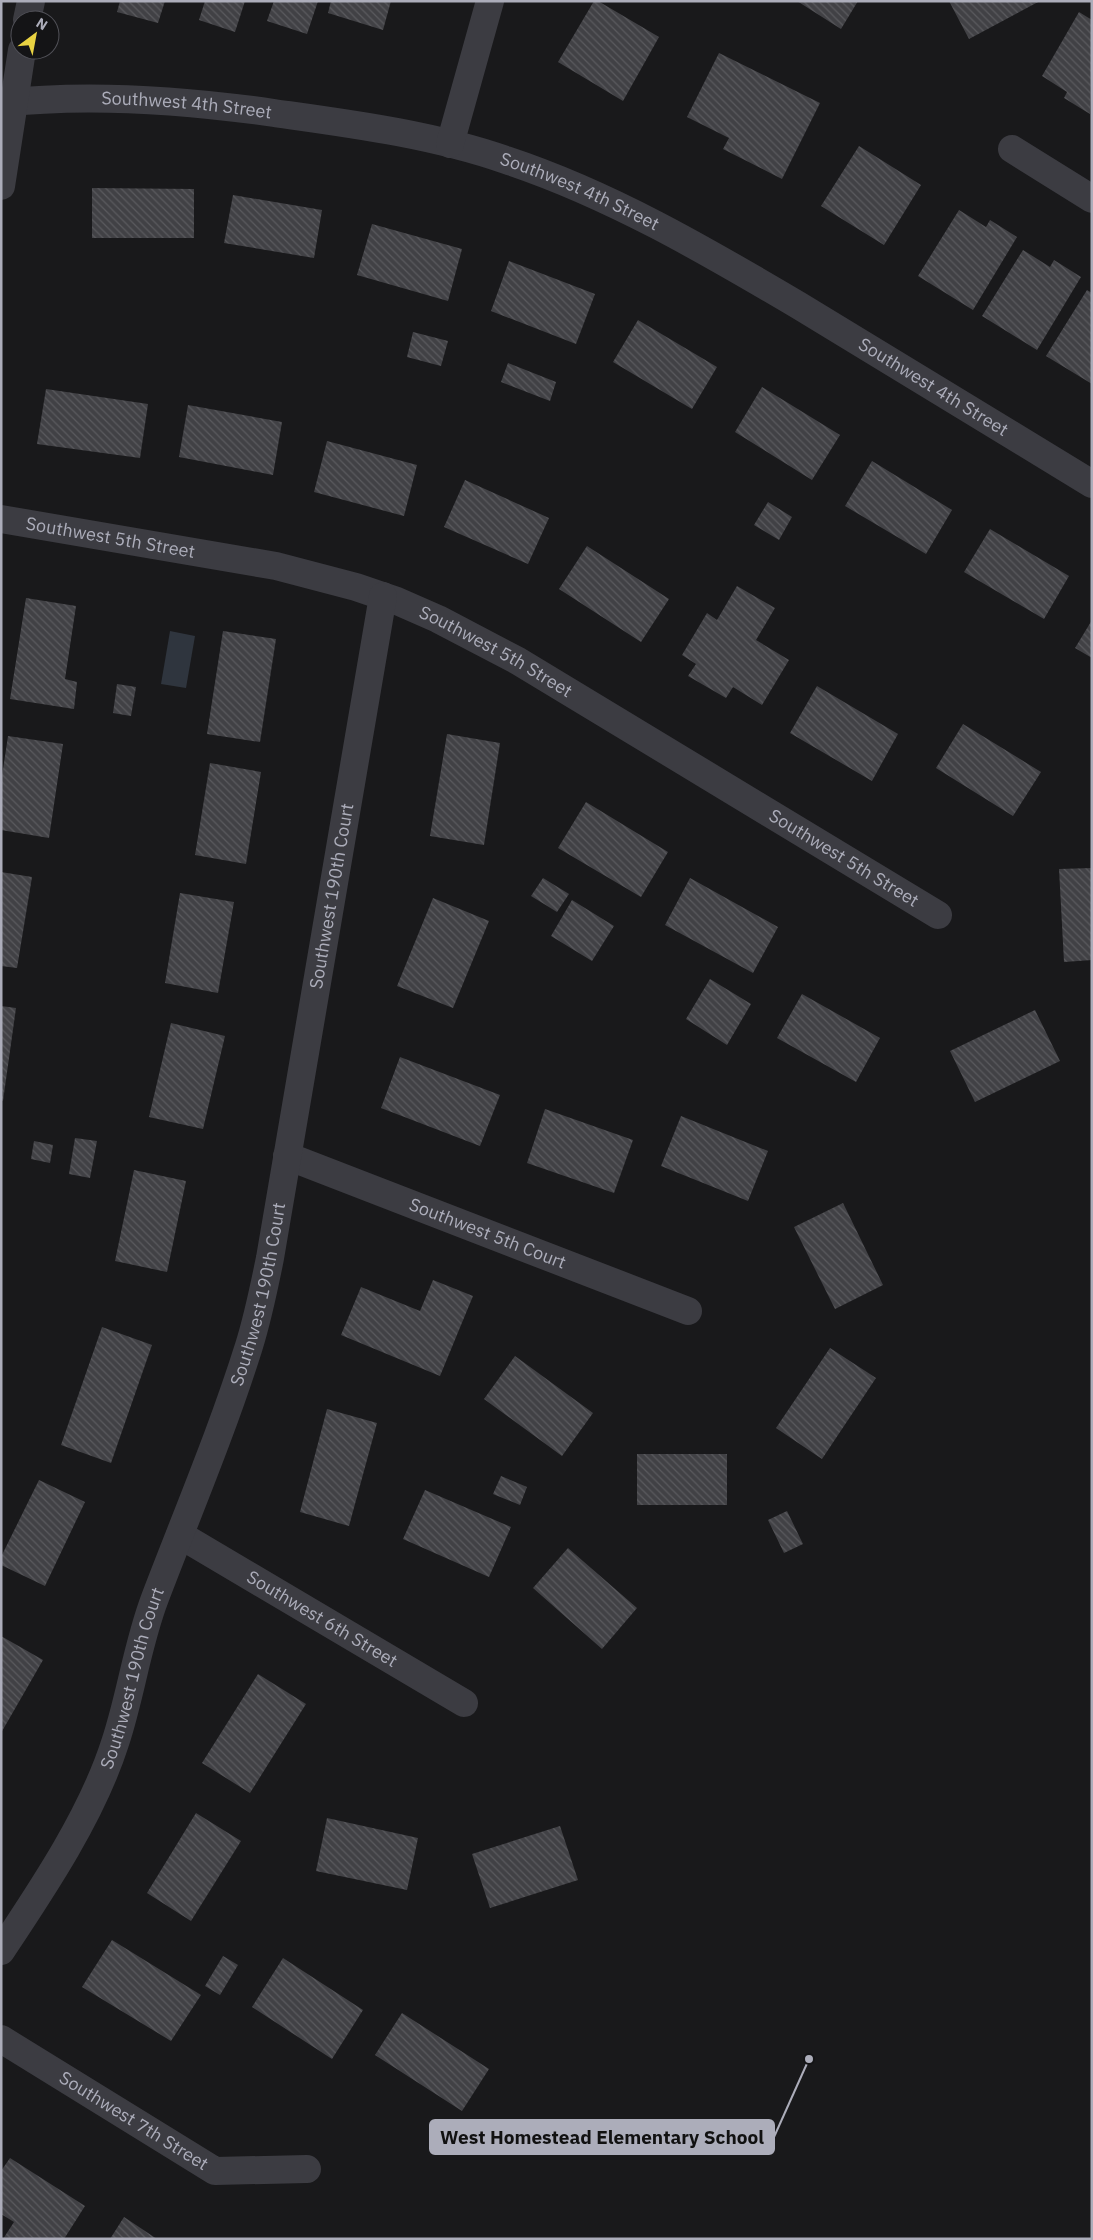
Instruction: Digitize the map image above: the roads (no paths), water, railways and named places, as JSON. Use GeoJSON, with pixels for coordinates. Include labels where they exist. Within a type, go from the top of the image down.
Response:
{"type":"FeatureCollection","features":[{"type":"Feature","properties":{"kind":"street"},"geometry":{"type":"LineString","coordinates":[[450,144],[490,1]]}},
{"type":"Feature","properties":{"kind":"street"},"geometry":{"type":"LineString","coordinates":[[1,186],[7,102],[19,60]]}},
{"type":"Feature","properties":{"kind":"street","name":"Southwest 4th Street"},"geometry":{"type":"LineString","coordinates":[[7,102],[79,99],[182,102],[375,127],[450,144],[504,159],[542,173],[638,217],[700,250],[882,356],[1092,484]]}},
{"type":"Feature","properties":{"kind":"street"},"geometry":{"type":"LineString","coordinates":[[1012,148],[1092,199]]}},
{"type":"Feature","properties":{"kind":"street","name":"Southwest 5th Street"},"geometry":{"type":"LineString","coordinates":[[1,519],[276,566],[383,596],[438,619],[518,662],[938,915]]}},
{"type":"Feature","properties":{"kind":"street","name":"Southwest 190th Court"},"geometry":{"type":"LineString","coordinates":[[1,1951],[60,1858],[102,1778],[125,1710],[139,1643],[207,1467],[249,1345],[270,1258],[383,596]]}},
{"type":"Feature","properties":{"kind":"street","name":"Southwest 5th Court"},"geometry":{"type":"LineString","coordinates":[[287,1156],[688,1311]]}},
{"type":"Feature","properties":{"kind":"street","name":"Southwest 6th Street"},"geometry":{"type":"LineString","coordinates":[[180,1535],[464,1703]]}},
{"type":"Feature","properties":{"kind":"street","name":"Southwest 7th Street"},"geometry":{"type":"LineString","coordinates":[[1,2039],[215,2171],[307,2169]]}},
{"type":"Feature","properties":{"kind":"place","name":"West Homestead Elementary School"},"geometry":{"type":"Point","coordinates":[809,2059]}}]}
